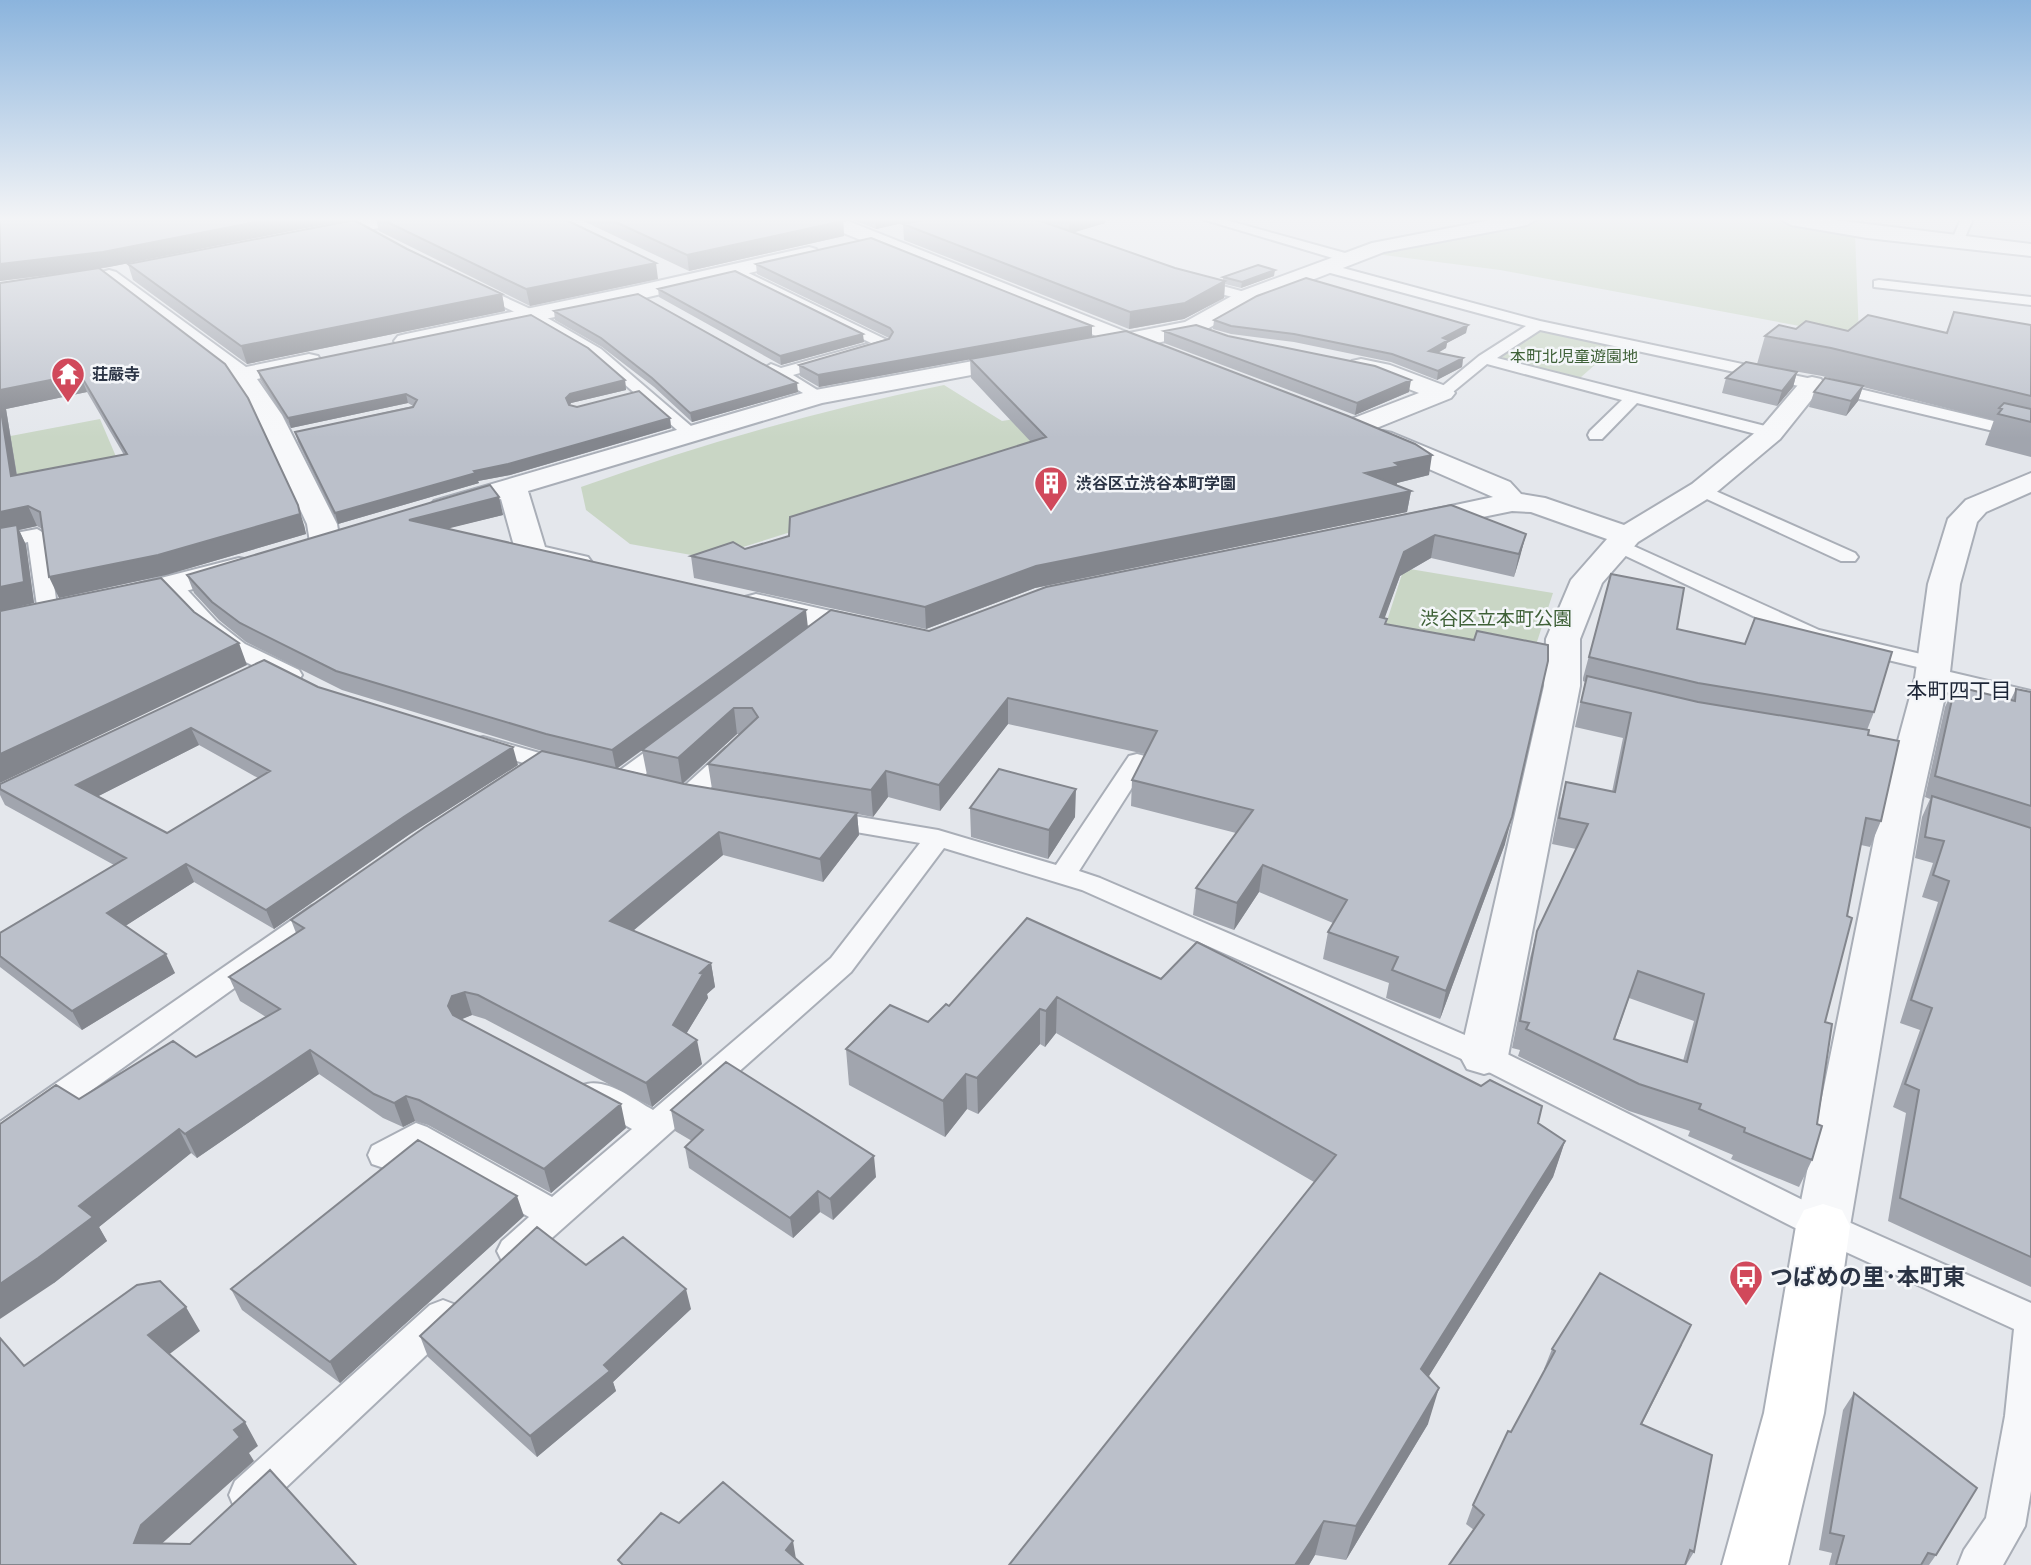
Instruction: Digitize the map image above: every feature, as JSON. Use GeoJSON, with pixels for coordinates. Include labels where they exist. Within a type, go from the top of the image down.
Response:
{"type":"FeatureCollection","features":[{"type":"Feature","properties":{"kind":"street"},"geometry":{"type":"LineString","coordinates":[[131,292],[242,375],[285,437],[322,524],[326,542]]}},
{"type":"Feature","properties":{"kind":"street"},"geometry":{"type":"LineString","coordinates":[[387,345],[640,292]]}},
{"type":"Feature","properties":{"kind":"street"},"geometry":{"type":"LineString","coordinates":[[1008,292],[1167,356]]}},
{"type":"Feature","properties":{"kind":"street"},"geometry":{"type":"LineString","coordinates":[[419,514],[819,396],[1129,341],[1204,332],[1247,297],[1261,292]]}},
{"type":"Feature","properties":{"kind":"street"},"geometry":{"type":"LineString","coordinates":[[242,375],[334,356]]}},
{"type":"Feature","properties":{"kind":"street"},"geometry":{"type":"LineString","coordinates":[[1344,362],[1381,370],[1442,393]]}},
{"type":"Feature","properties":{"kind":"street"},"geometry":{"type":"LineString","coordinates":[[1484,1056],[1575,689],[1563,639],[1587,580],[1623,540],[1702,490],[1771,433],[1812,384]]}},
{"type":"Feature","properties":{"kind":"street"},"geometry":{"type":"LineString","coordinates":[[1355,427],[1442,393]]}},
{"type":"Feature","properties":{"kind":"street"},"geometry":{"type":"LineString","coordinates":[[1330,418],[1500,488],[1512,502]]}},
{"type":"Feature","properties":{"kind":"street"},"geometry":{"type":"LineString","coordinates":[[1755,1565],[1794,1413],[1823,1226],[1915,804],[1899,753],[1933,671],[1944,584],[1963,519],[1976,506],[2031,481]]}},
{"type":"Feature","properties":{"kind":"street"},"geometry":{"type":"LineString","coordinates":[[512,486],[531,553],[610,571]]}},
{"type":"Feature","properties":{"kind":"street"},"geometry":{"type":"LineString","coordinates":[[1390,527],[1512,502],[1535,504],[1623,540]]}},
{"type":"Feature","properties":{"kind":"street"},"geometry":{"type":"LineString","coordinates":[[300,550],[352,534]]}},
{"type":"Feature","properties":{"kind":"street"},"geometry":{"type":"LineString","coordinates":[[61,611],[173,586],[262,561]]}},
{"type":"Feature","properties":{"kind":"street"},"geometry":{"type":"LineString","coordinates":[[729,598],[822,630],[902,636]]}},
{"type":"Feature","properties":{"kind":"street"},"geometry":{"type":"LineString","coordinates":[[1933,671],[2031,702]]}},
{"type":"Feature","properties":{"kind":"lane"},"geometry":{"type":"LineString","coordinates":[[484,292],[532,315],[596,352],[690,432]]}},
{"type":"Feature","properties":{"kind":"lane"},"geometry":{"type":"LineString","coordinates":[[779,292],[884,344],[779,374]]}},
{"type":"Feature","properties":{"kind":"lane"},"geometry":{"type":"LineString","coordinates":[[1229,292],[1247,297]]}},
{"type":"Feature","properties":{"kind":"lane"},"geometry":{"type":"LineString","coordinates":[[1430,292],[1538,325],[1812,384],[2031,436]]}},
{"type":"Feature","properties":{"kind":"lane"},"geometry":{"type":"LineString","coordinates":[[1955,292],[2031,300]]}},
{"type":"Feature","properties":{"kind":"lane"},"geometry":{"type":"LineString","coordinates":[[636,293],[660,307]]}},
{"type":"Feature","properties":{"kind":"lane"},"geometry":{"type":"LineString","coordinates":[[1442,393],[1485,359],[1538,325]]}},
{"type":"Feature","properties":{"kind":"lane"},"geometry":{"type":"LineString","coordinates":[[1485,359],[1771,433]]}},
{"type":"Feature","properties":{"kind":"lane"},"geometry":{"type":"LineString","coordinates":[[755,360],[819,396]]}},
{"type":"Feature","properties":{"kind":"lane"},"geometry":{"type":"LineString","coordinates":[[618,399],[646,392]]}},
{"type":"Feature","properties":{"kind":"lane"},"geometry":{"type":"LineString","coordinates":[[1596,435],[1634,396]]}},
{"type":"Feature","properties":{"kind":"lane"},"geometry":{"type":"LineString","coordinates":[[1702,490],[1848,557]]}},
{"type":"Feature","properties":{"kind":"lane"},"geometry":{"type":"LineString","coordinates":[[0,542],[37,535],[61,611]]}},
{"type":"Feature","properties":{"kind":"lane"},"geometry":{"type":"LineString","coordinates":[[1623,540],[1812,635],[1933,671]]}},
{"type":"Feature","properties":{"kind":"lane"},"geometry":{"type":"LineString","coordinates":[[173,586],[210,626],[237,649],[308,684]]}},
{"type":"Feature","properties":{"kind":"lane"},"geometry":{"type":"LineString","coordinates":[[247,677],[271,665]]}},
{"type":"Feature","properties":{"kind":"lane"},"geometry":{"type":"LineString","coordinates":[[621,781],[688,731]]}},
{"type":"Feature","properties":{"kind":"lane"},"geometry":{"type":"LineString","coordinates":[[464,738],[543,762],[715,800]]}},
{"type":"Feature","properties":{"kind":"lane"},"geometry":{"type":"LineString","coordinates":[[688,796],[747,741]]}},
{"type":"Feature","properties":{"kind":"lane"},"geometry":{"type":"LineString","coordinates":[[1063,876],[1138,761]]}},
{"type":"Feature","properties":{"kind":"lane"},"geometry":{"type":"LineString","coordinates":[[510,784],[543,762]]}},
{"type":"Feature","properties":{"kind":"lane"},"geometry":{"type":"LineString","coordinates":[[807,816],[938,838],[1091,884],[1484,1056],[1823,1226],[2031,1320]]}},
{"type":"Feature","properties":{"kind":"lane"},"geometry":{"type":"LineString","coordinates":[[494,1269],[553,1214],[841,965],[938,838]]}},
{"type":"Feature","properties":{"kind":"lane"},"geometry":{"type":"LineString","coordinates":[[0,1139],[342,898]]}},
{"type":"Feature","properties":{"kind":"lane"},"geometry":{"type":"LineString","coordinates":[[570,1081],[655,1126]]}},
{"type":"Feature","properties":{"kind":"lane"},"geometry":{"type":"LineString","coordinates":[[384,1155],[416,1136],[553,1214]]}},
{"type":"Feature","properties":{"kind":"lane"},"geometry":{"type":"LineString","coordinates":[[224,1519],[464,1297]]}},
{"type":"Feature","properties":{"kind":"lane"},"geometry":{"type":"LineString","coordinates":[[1979,1565],[2006,1526],[2024,1416],[2031,1331]]}},
{"type":"Feature","properties":{"kind":"green space"},"geometry":{"type":"Polygon","coordinates":[[[1618,292],[1857,292],[1859,337],[1618,292]]]}},
{"type":"Feature","properties":{"kind":"green space","name":"本町北児童遊園地"},"geometry":{"type":"Polygon","coordinates":[[[1541,329],[1616,346],[1580,378],[1495,357],[1541,329]]]}},
{"type":"Feature","properties":{"kind":"green space"},"geometry":{"type":"Polygon","coordinates":[[[944,385],[1002,421],[1103,405],[1134,424],[708,558],[630,544],[586,510],[581,487],[626,471],[761,429],[944,385]]]}},
{"type":"Feature","properties":{"kind":"green space"},"geometry":{"type":"Polygon","coordinates":[[[100,419],[123,473],[0,497],[0,438],[100,419]]]}},
{"type":"Feature","properties":{"kind":"green space","name":"渋谷区立本町公園"},"geometry":{"type":"Polygon","coordinates":[[[1404,568],[1553,593],[1531,660],[1384,630],[1404,568]]]}},
{"type":"Feature","properties":{"kind":"building"},"geometry":{"type":"Polygon","coordinates":[[[0,292],[131,292],[225,364],[248,398],[300,514],[158,555],[49,577],[40,512],[28,506],[0,512],[0,404],[11,476],[127,454],[80,374],[0,390],[0,292]]]}},
{"type":"Feature","properties":{"kind":"building"},"geometry":{"type":"Polygon","coordinates":[[[167,292],[502,294],[241,346],[167,292]]]}},
{"type":"Feature","properties":{"kind":"building"},"geometry":{"type":"Polygon","coordinates":[[[664,292],[778,292],[863,334],[780,356],[664,292]]]}},
{"type":"Feature","properties":{"kind":"building"},"geometry":{"type":"Polygon","coordinates":[[[815,292],[1007,292],[1092,326],[818,375],[799,365],[889,339],[893,332],[890,328],[815,292]]]}},
{"type":"Feature","properties":{"kind":"building"},"geometry":{"type":"Polygon","coordinates":[[[1078,292],[1205,292],[1185,303],[1130,312],[1078,292]]]}},
{"type":"Feature","properties":{"kind":"building"},"geometry":{"type":"Polygon","coordinates":[[[1268,292],[1354,292],[1468,325],[1443,338],[1448,340],[1429,351],[1463,358],[1438,371],[1392,354],[1294,334],[1231,326],[1214,320],[1268,292]]]}},
{"type":"Feature","properties":{"kind":"building"},"geometry":{"type":"Polygon","coordinates":[[[638,294],[797,383],[690,413],[652,378],[601,338],[554,311],[638,294]]]}},
{"type":"Feature","properties":{"kind":"building"},"geometry":{"type":"Polygon","coordinates":[[[1954,312],[2031,325],[2031,396],[1831,348],[1765,336],[1779,325],[1796,329],[1806,321],[1848,331],[1868,315],[1947,333],[1954,312]]]}},
{"type":"Feature","properties":{"kind":"building"},"geometry":{"type":"Polygon","coordinates":[[[531,315],[588,348],[625,380],[570,394],[566,398],[569,405],[577,407],[639,391],[670,418],[508,464],[474,471],[476,473],[335,513],[295,432],[413,407],[417,400],[406,394],[288,418],[258,371],[531,315]]]}},
{"type":"Feature","properties":{"kind":"building"},"geometry":{"type":"Polygon","coordinates":[[[1196,325],[1228,336],[1375,366],[1411,380],[1357,403],[1164,331],[1196,325]]]}},
{"type":"Feature","properties":{"kind":"building"},"geometry":{"type":"Polygon","coordinates":[[[1126,331],[1348,416],[1415,444],[1432,455],[1395,463],[1400,466],[1365,473],[1411,491],[1036,566],[925,607],[691,556],[733,542],[745,549],[789,536],[790,517],[1046,437],[970,359],[1126,331]]]}},
{"type":"Feature","properties":{"kind":"building"},"geometry":{"type":"Polygon","coordinates":[[[1746,362],[1797,372],[1782,391],[1726,378],[1746,362]]]}},
{"type":"Feature","properties":{"kind":"building"},"geometry":{"type":"Polygon","coordinates":[[[1825,378],[1863,386],[1851,401],[1814,392],[1825,378]]]}},
{"type":"Feature","properties":{"kind":"building"},"geometry":{"type":"Polygon","coordinates":[[[2004,403],[2031,409],[2031,422],[1998,414],[2004,403]]]}},
{"type":"Feature","properties":{"kind":"building"},"geometry":{"type":"Polygon","coordinates":[[[490,485],[499,497],[409,520],[806,610],[612,750],[546,734],[336,671],[240,623],[212,602],[187,575],[490,485]]]}},
{"type":"Feature","properties":{"kind":"building"},"geometry":{"type":"Polygon","coordinates":[[[1451,505],[1526,534],[1519,554],[1435,535],[1404,552],[1380,617],[1387,619],[1385,624],[1474,640],[1477,631],[1548,645],[1548,661],[1512,817],[1446,991],[1392,970],[1398,957],[1328,932],[1347,900],[1263,865],[1237,903],[1196,888],[1253,810],[1132,780],[1157,731],[1008,698],[939,785],[886,771],[871,790],[708,764],[758,717],[752,708],[734,708],[678,758],[642,750],[831,610],[929,631],[1046,587],[1451,505]]]}},
{"type":"Feature","properties":{"kind":"building"},"geometry":{"type":"Polygon","coordinates":[[[17,525],[24,582],[0,587],[0,528],[17,525]]]}},
{"type":"Feature","properties":{"kind":"building"},"geometry":{"type":"Polygon","coordinates":[[[1611,574],[1684,588],[1677,629],[1745,644],[1755,618],[1892,652],[1874,712],[1698,683],[1589,657],[1611,574]]]}},
{"type":"Feature","properties":{"kind":"building"},"geometry":{"type":"Polygon","coordinates":[[[161,578],[194,612],[239,643],[0,754],[0,611],[161,578]]]}},
{"type":"Feature","properties":{"kind":"building"},"geometry":{"type":"Polygon","coordinates":[[[264,660],[318,687],[513,747],[266,910],[186,864],[107,913],[166,954],[72,1011],[0,956],[0,933],[126,858],[0,789],[0,784],[264,660]],[[191,728],[76,785],[167,833],[270,771],[191,728]]]}},
{"type":"Feature","properties":{"kind":"building"},"geometry":{"type":"Polygon","coordinates":[[[1587,676],[1698,702],[1869,730],[1868,735],[1899,741],[1881,821],[1866,818],[1847,916],[1852,918],[1825,1022],[1832,1024],[1817,1124],[1822,1126],[1812,1160],[1744,1132],[1745,1128],[1699,1109],[1701,1104],[1639,1084],[1526,1029],[1529,1023],[1520,1021],[1537,931],[1588,824],[1559,818],[1566,782],[1615,792],[1631,713],[1581,702],[1587,676]],[[1638,971],[1614,1039],[1687,1062],[1704,994],[1638,971]]]}},
{"type":"Feature","properties":{"kind":"building"},"geometry":{"type":"Polygon","coordinates":[[[1955,686],[2015,701],[2016,689],[2031,692],[2031,806],[1935,776],[1955,686]]]}},
{"type":"Feature","properties":{"kind":"building"},"geometry":{"type":"Polygon","coordinates":[[[542,751],[684,784],[857,813],[820,859],[719,832],[610,921],[711,963],[700,973],[703,974],[673,1025],[697,1040],[646,1083],[478,995],[465,992],[452,996],[448,1006],[453,1015],[621,1104],[544,1169],[419,1100],[406,1096],[394,1103],[374,1094],[310,1050],[185,1134],[179,1129],[79,1206],[93,1217],[0,1284],[0,1124],[56,1085],[79,1099],[173,1041],[196,1057],[280,1009],[229,977],[304,928],[291,920],[425,827],[542,751]]]}},
{"type":"Feature","properties":{"kind":"building"},"geometry":{"type":"Polygon","coordinates":[[[999,769],[1076,789],[1049,830],[970,808],[999,769]]]}},
{"type":"Feature","properties":{"kind":"building"},"geometry":{"type":"Polygon","coordinates":[[[1932,796],[2031,828],[2031,1257],[1900,1198],[1919,1090],[1905,1084],[1932,1008],[1911,1000],[1949,881],[1933,875],[1944,841],[1925,837],[1932,796]]]}},
{"type":"Feature","properties":{"kind":"building"},"geometry":{"type":"Polygon","coordinates":[[[1027,918],[1161,979],[1197,942],[1481,1086],[1490,1080],[1542,1106],[1538,1123],[1565,1141],[1421,1369],[1439,1388],[1356,1526],[1324,1521],[1295,1565],[1009,1565],[1336,1155],[1057,997],[1046,1011],[1040,1009],[977,1078],[966,1074],[943,1101],[846,1049],[890,1005],[928,1022],[946,1004],[949,1006],[1027,918]]]}},
{"type":"Feature","properties":{"kind":"building"},"geometry":{"type":"Polygon","coordinates":[[[726,1062],[874,1156],[830,1199],[818,1191],[790,1218],[685,1147],[703,1130],[671,1110],[726,1062]]]}},
{"type":"Feature","properties":{"kind":"building"},"geometry":{"type":"Polygon","coordinates":[[[418,1140],[517,1196],[330,1362],[231,1289],[418,1140]]]}},
{"type":"Feature","properties":{"kind":"building"},"geometry":{"type":"Polygon","coordinates":[[[537,1227],[586,1265],[623,1237],[686,1289],[604,1365],[610,1371],[530,1436],[420,1336],[537,1227]]]}},
{"type":"Feature","properties":{"kind":"building"},"geometry":{"type":"Polygon","coordinates":[[[1600,1273],[1691,1325],[1641,1424],[1712,1455],[1694,1552],[1690,1550],[1685,1565],[1449,1565],[1484,1515],[1473,1505],[1508,1431],[1511,1432],[1555,1351],[1552,1349],[1600,1273]]]}},
{"type":"Feature","properties":{"kind":"building"},"geometry":{"type":"Polygon","coordinates":[[[160,1281],[186,1307],[148,1335],[245,1422],[234,1430],[240,1437],[141,1525],[134,1543],[190,1544],[270,1470],[356,1565],[0,1565],[0,1338],[24,1366],[137,1285],[160,1281]]]}},
{"type":"Feature","properties":{"kind":"building"},"geometry":{"type":"Polygon","coordinates":[[[1854,1393],[1977,1488],[1936,1555],[1928,1553],[1921,1565],[1836,1565],[1844,1536],[1830,1533],[1854,1393]]]}},
{"type":"Feature","properties":{"kind":"building"},"geometry":{"type":"Polygon","coordinates":[[[723,1482],[793,1541],[786,1550],[803,1565],[623,1565],[618,1560],[661,1513],[679,1523],[723,1482]]]}},
{"type":"Feature","properties":{"kind":"place","name":"荘嚴寺"},"geometry":{"type":"Point","coordinates":[68,404]}},
{"type":"Feature","properties":{"kind":"place","name":"渋谷区立渋谷本町学園"},"geometry":{"type":"Point","coordinates":[1051,513]}},
{"type":"Feature","properties":{"kind":"place","name":"つばめの里･本町東"},"geometry":{"type":"Point","coordinates":[1746,1307]}},
{"type":"Feature","properties":{"kind":"district","name":"本町四丁目"},"geometry":{"type":"Point","coordinates":[1959,691]}}]}
